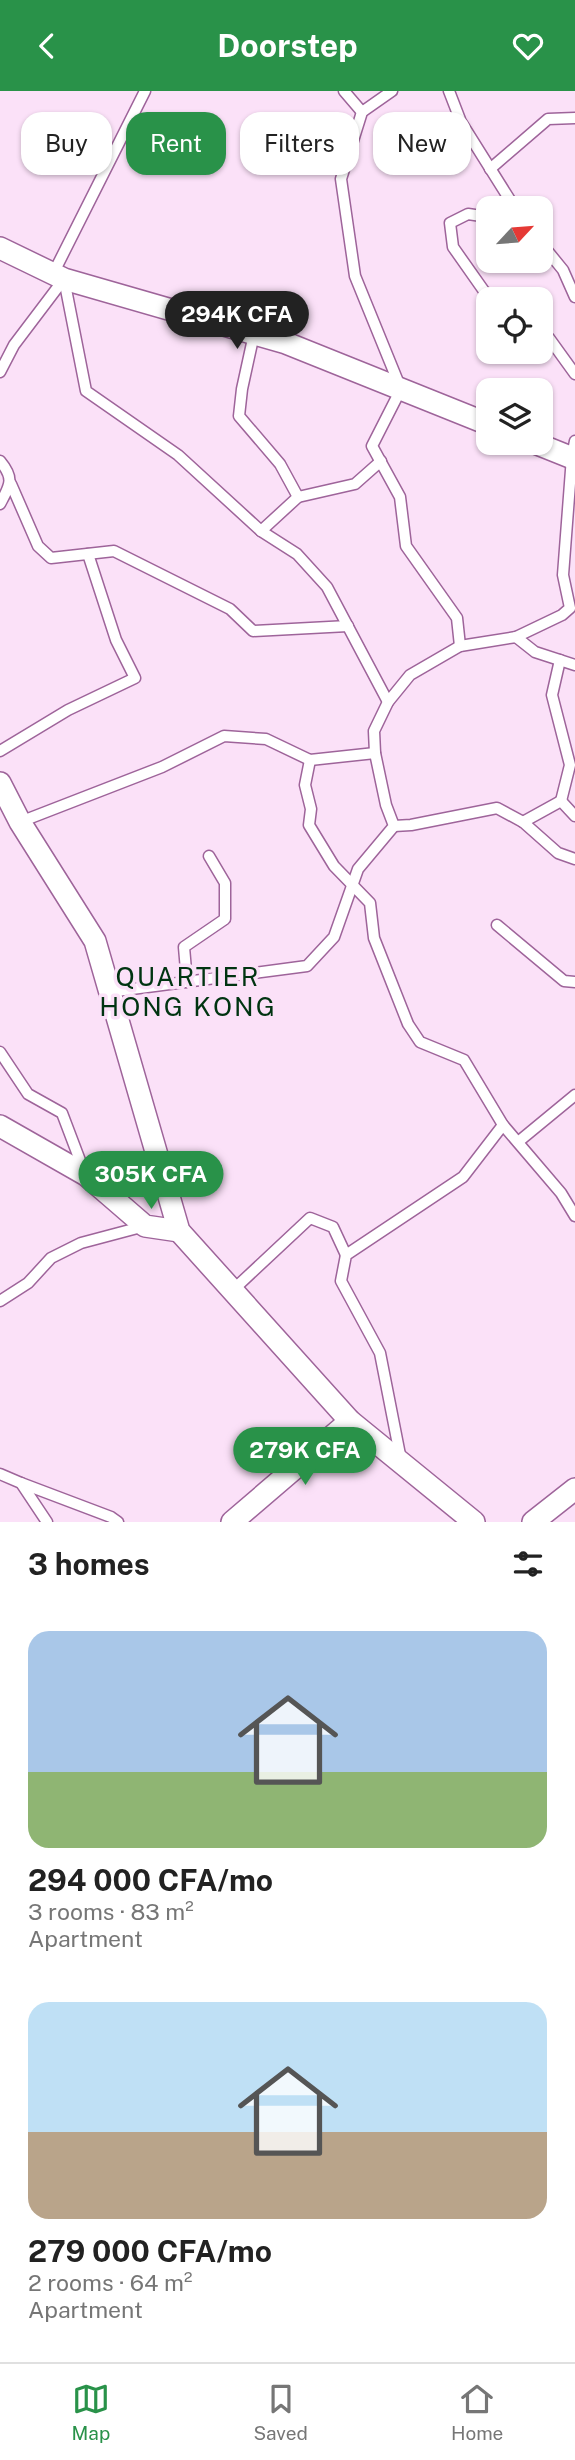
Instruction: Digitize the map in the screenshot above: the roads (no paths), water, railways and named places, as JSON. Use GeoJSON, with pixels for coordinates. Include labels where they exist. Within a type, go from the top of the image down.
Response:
{"type":"FeatureCollection","features":[{"type":"Feature","properties":{"kind":"street"},"geometry":{"type":"LineString","coordinates":[[0,248],[58,276],[286,343],[476,419]]}},
{"type":"Feature","properties":{"kind":"street"},"geometry":{"type":"LineString","coordinates":[[553,447],[574,452]]}},
{"type":"Feature","properties":{"kind":"street"},"geometry":{"type":"LineString","coordinates":[[0,783],[20,823],[95,941],[179,1231],[350,1421],[474,1522]]}},
{"type":"Feature","properties":{"kind":"street"},"geometry":{"type":"LineString","coordinates":[[0,1126],[86,1175],[145,1226],[179,1231]]}},
{"type":"Feature","properties":{"kind":"street"},"geometry":{"type":"LineString","coordinates":[[232,1522],[350,1421]]}},
{"type":"Feature","properties":{"kind":"street"},"geometry":{"type":"LineString","coordinates":[[533,1522],[575,1489]]}},
{"type":"Feature","properties":{"kind":"lane"},"geometry":{"type":"LineString","coordinates":[[0,372],[58,276],[145,91]]}},
{"type":"Feature","properties":{"kind":"lane"},"geometry":{"type":"LineString","coordinates":[[344,91],[362,112]]}},
{"type":"Feature","properties":{"kind":"lane"},"geometry":{"type":"LineString","coordinates":[[391,91],[362,112],[341,179],[355,276],[401,389],[372,446],[400,497],[406,546],[457,618],[460,646]]}},
{"type":"Feature","properties":{"kind":"lane"},"geometry":{"type":"LineString","coordinates":[[449,91],[461,122],[507,196]]}},
{"type":"Feature","properties":{"kind":"lane"},"geometry":{"type":"LineString","coordinates":[[490,169],[548,118],[575,118]]}},
{"type":"Feature","properties":{"kind":"lane"},"geometry":{"type":"LineString","coordinates":[[476,216],[468,214],[450,223],[453,247],[481,287]]}},
{"type":"Feature","properties":{"kind":"lane"},"geometry":{"type":"LineString","coordinates":[[553,257],[564,270],[575,297]]}},
{"type":"Feature","properties":{"kind":"lane"},"geometry":{"type":"LineString","coordinates":[[58,276],[86,391],[178,455],[261,531],[297,554],[327,587],[388,702]]}},
{"type":"Feature","properties":{"kind":"lane"},"geometry":{"type":"LineString","coordinates":[[254,334],[239,415],[280,464],[298,497]]}},
{"type":"Feature","properties":{"kind":"lane"},"geometry":{"type":"LineString","coordinates":[[553,342],[575,374]]}},
{"type":"Feature","properties":{"kind":"lane"},"geometry":{"type":"LineString","coordinates":[[0,355],[14,345]]}},
{"type":"Feature","properties":{"kind":"lane"},"geometry":{"type":"LineString","coordinates":[[394,826],[386,805],[375,753],[374,731],[388,702],[410,675],[460,646],[516,637],[573,607],[563,575],[574,452]]}},
{"type":"Feature","properties":{"kind":"lane"},"geometry":{"type":"LineString","coordinates":[[0,461],[8,471],[38,546],[51,558],[114,551],[230,608],[253,631],[348,626]]}},
{"type":"Feature","properties":{"kind":"lane"},"geometry":{"type":"LineString","coordinates":[[261,531],[298,497],[355,484],[381,461]]}},
{"type":"Feature","properties":{"kind":"lane"},"geometry":{"type":"LineString","coordinates":[[0,504],[11,484]]}},
{"type":"Feature","properties":{"kind":"lane"},"geometry":{"type":"LineString","coordinates":[[0,751],[68,711],[135,678],[116,640],[88,554]]}},
{"type":"Feature","properties":{"kind":"lane"},"geometry":{"type":"LineString","coordinates":[[516,637],[535,652],[575,665]]}},
{"type":"Feature","properties":{"kind":"lane"},"geometry":{"type":"LineString","coordinates":[[523,821],[561,801],[570,765],[552,695],[559,660]]}},
{"type":"Feature","properties":{"kind":"lane"},"geometry":{"type":"LineString","coordinates":[[20,823],[162,767],[225,736],[266,739],[310,760],[375,753]]}},
{"type":"Feature","properties":{"kind":"lane"},"geometry":{"type":"LineString","coordinates":[[310,760],[304,785],[311,809],[309,825],[334,866],[370,903],[374,938],[408,1024],[421,1042],[464,1060],[503,1125],[561,1193],[575,1216]]}},
{"type":"Feature","properties":{"kind":"lane"},"geometry":{"type":"LineString","coordinates":[[561,801],[575,816]]}},
{"type":"Feature","properties":{"kind":"lane"},"geometry":{"type":"LineString","coordinates":[[109,992],[307,966],[334,937],[358,869],[394,826],[497,808],[523,821],[558,853],[575,859]]}},
{"type":"Feature","properties":{"kind":"lane"},"geometry":{"type":"LineString","coordinates":[[187,982],[184,947],[225,919],[225,883],[209,856]]}},
{"type":"Feature","properties":{"kind":"lane"},"geometry":{"type":"LineString","coordinates":[[498,925],[564,981],[575,982]]}},
{"type":"Feature","properties":{"kind":"lane"},"geometry":{"type":"LineString","coordinates":[[0,1052],[28,1094],[62,1113],[86,1175]]}},
{"type":"Feature","properties":{"kind":"lane"},"geometry":{"type":"LineString","coordinates":[[518,1142],[575,1095]]}},
{"type":"Feature","properties":{"kind":"lane"},"geometry":{"type":"LineString","coordinates":[[346,1255],[463,1177],[503,1125]]}},
{"type":"Feature","properties":{"kind":"lane"},"geometry":{"type":"LineString","coordinates":[[233,1290],[310,1218],[334,1227],[346,1255],[341,1280],[380,1353],[402,1463]]}},
{"type":"Feature","properties":{"kind":"lane"},"geometry":{"type":"LineString","coordinates":[[0,1301],[28,1283],[51,1258],[81,1243],[145,1226]]}},
{"type":"Feature","properties":{"kind":"lane"},"geometry":{"type":"LineString","coordinates":[[0,1474],[118,1522]]}},
{"type":"Feature","properties":{"kind":"lane"},"geometry":{"type":"LineString","coordinates":[[21,1483],[47,1522]]}},
{"type":"Feature","properties":{"kind":"district","name":"QUARTIER HONG KONG"},"geometry":{"type":"Point","coordinates":[188,991]}}]}
